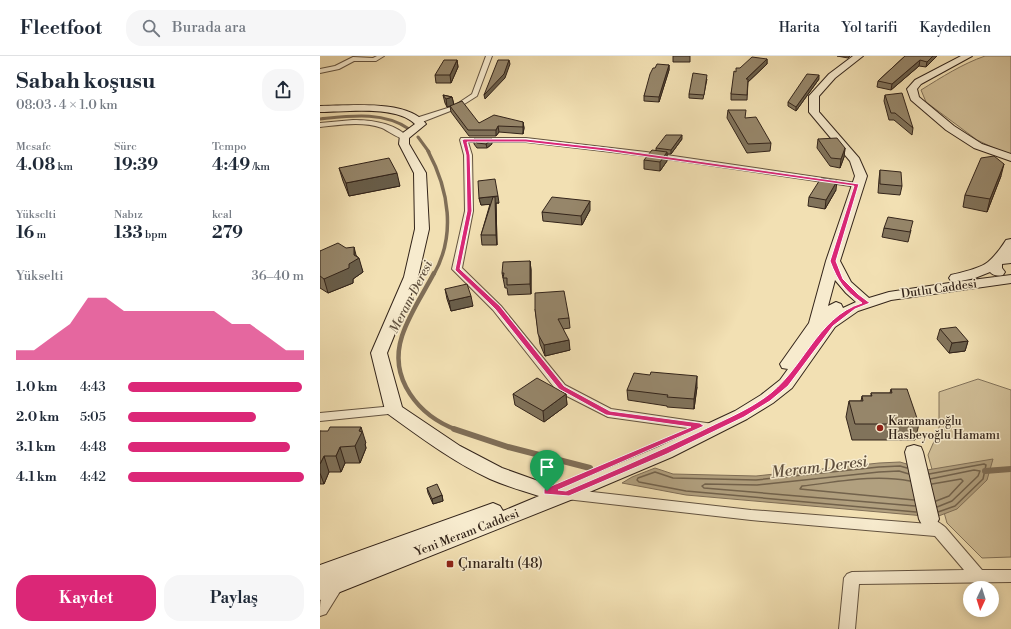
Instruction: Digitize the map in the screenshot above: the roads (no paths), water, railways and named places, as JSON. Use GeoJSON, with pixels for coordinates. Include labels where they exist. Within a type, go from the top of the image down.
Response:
{"type":"FeatureCollection","features":[{"type":"Feature","properties":{"kind":"main road"},"geometry":{"type":"LineString","coordinates":[[816,324],[833,261],[861,176],[855,160],[814,112],[814,96],[832,76],[859,56]]}},
{"type":"Feature","properties":{"kind":"main road"},"geometry":{"type":"LineString","coordinates":[[961,56],[917,80],[910,89],[911,96],[917,105],[946,128],[966,141],[1011,162]]}},
{"type":"Feature","properties":{"kind":"main road"},"geometry":{"type":"LineString","coordinates":[[968,56],[918,82],[912,89],[914,98],[950,128],[978,146],[1011,158]]}},
{"type":"Feature","properties":{"kind":"main road"},"geometry":{"type":"LineString","coordinates":[[320,109],[395,111],[408,114],[419,120],[421,124],[404,137],[404,144],[420,173],[422,229],[411,277],[380,353],[394,410],[450,448],[498,476],[556,493]]}},
{"type":"Feature","properties":{"kind":"main road","name":"Dutlu Caddesi"},"geometry":{"type":"LineString","coordinates":[[862,299],[970,275],[1001,262],[1011,243]]}},
{"type":"Feature","properties":{"kind":"main road"},"geometry":{"type":"LineString","coordinates":[[833,261],[841,280],[862,299]]}},
{"type":"Feature","properties":{"kind":"main road"},"geometry":{"type":"LineString","coordinates":[[1001,262],[997,271],[1011,278]]}},
{"type":"Feature","properties":{"kind":"main road","name":"Dutlu Caddesi"},"geometry":{"type":"LineString","coordinates":[[862,299],[1011,278]]}},
{"type":"Feature","properties":{"kind":"main road","name":"Yeni Meram Caddesi"},"geometry":{"type":"LineString","coordinates":[[708,427],[749,402],[775,382],[816,324],[833,308],[862,299]]}},
{"type":"Feature","properties":{"kind":"main road","name":"Yeni Meram Caddesi"},"geometry":{"type":"LineString","coordinates":[[325,583],[556,493],[708,427],[767,399],[786,384],[830,324],[853,308],[862,299]]}},
{"type":"Feature","properties":{"kind":"main road"},"geometry":{"type":"LineString","coordinates":[[914,452],[935,525]]}},
{"type":"Feature","properties":{"kind":"street"},"geometry":{"type":"LineString","coordinates":[[320,71],[337,68],[353,59],[374,60],[381,56]]}},
{"type":"Feature","properties":{"kind":"street"},"geometry":{"type":"LineString","coordinates":[[419,120],[456,107],[475,95],[489,56]]}},
{"type":"Feature","properties":{"kind":"street"},"geometry":{"type":"LineString","coordinates":[[320,125],[347,121],[382,124],[404,137]]}},
{"type":"Feature","properties":{"kind":"street"},"geometry":{"type":"LineString","coordinates":[[708,427],[608,413],[561,388],[497,308],[457,269],[469,211],[468,155],[464,140],[526,140],[639,153],[857,185]]}},
{"type":"Feature","properties":{"kind":"street"},"geometry":{"type":"LineString","coordinates":[[320,417],[394,410]]}},
{"type":"Feature","properties":{"kind":"street"},"geometry":{"type":"LineString","coordinates":[[556,493],[751,515],[935,525],[979,577]]}},
{"type":"Feature","properties":{"kind":"street"},"geometry":{"type":"LineString","coordinates":[[846,629],[852,578],[1011,576]]}},
{"type":"Feature","properties":{"kind":"street"},"geometry":{"type":"LineString","coordinates":[[320,609],[325,583]]}},
{"type":"Feature","properties":{"kind":"water"},"geometry":{"type":"Polygon","coordinates":[[[993,459],[987,480],[957,509],[936,517],[686,495],[622,483],[632,477],[655,468],[673,474],[756,476],[900,462],[927,470],[993,459]]]}},
{"type":"Feature","properties":{"kind":"waterway","name":"Meram Deresi"},"geometry":{"type":"LineString","coordinates":[[320,119],[354,116],[377,117],[399,123],[409,129]]}},
{"type":"Feature","properties":{"kind":"waterway","name":"Meram Deresi"},"geometry":{"type":"LineString","coordinates":[[418,137],[429,152]]}},
{"type":"Feature","properties":{"kind":"waterway","name":"Meram Deresi"},"geometry":{"type":"LineString","coordinates":[[428,151],[441,181],[447,212],[445,244],[441,259],[434,274]]}},
{"type":"Feature","properties":{"kind":"waterway","name":"Meram Deresi"},"geometry":{"type":"LineString","coordinates":[[434,273],[412,312],[402,336],[399,352],[399,367],[403,381],[410,394],[419,405],[443,424],[457,430]]}},
{"type":"Feature","properties":{"kind":"waterway","name":"Meram Deresi"},"geometry":{"type":"LineString","coordinates":[[457,430],[508,447],[590,468]]}},
{"type":"Feature","properties":{"kind":"waterway","name":"Meram Deresi"},"geometry":{"type":"LineString","coordinates":[[985,471],[1011,469]]}},
{"type":"Feature","properties":{"kind":"place","name":"Karamanoğlu Hasbeyoğlu Hamamı"},"geometry":{"type":"Point","coordinates":[880,428]}},
{"type":"Feature","properties":{"kind":"place","name":"Çınaraltı (48)"},"geometry":{"type":"Point","coordinates":[450,564]}}]}
